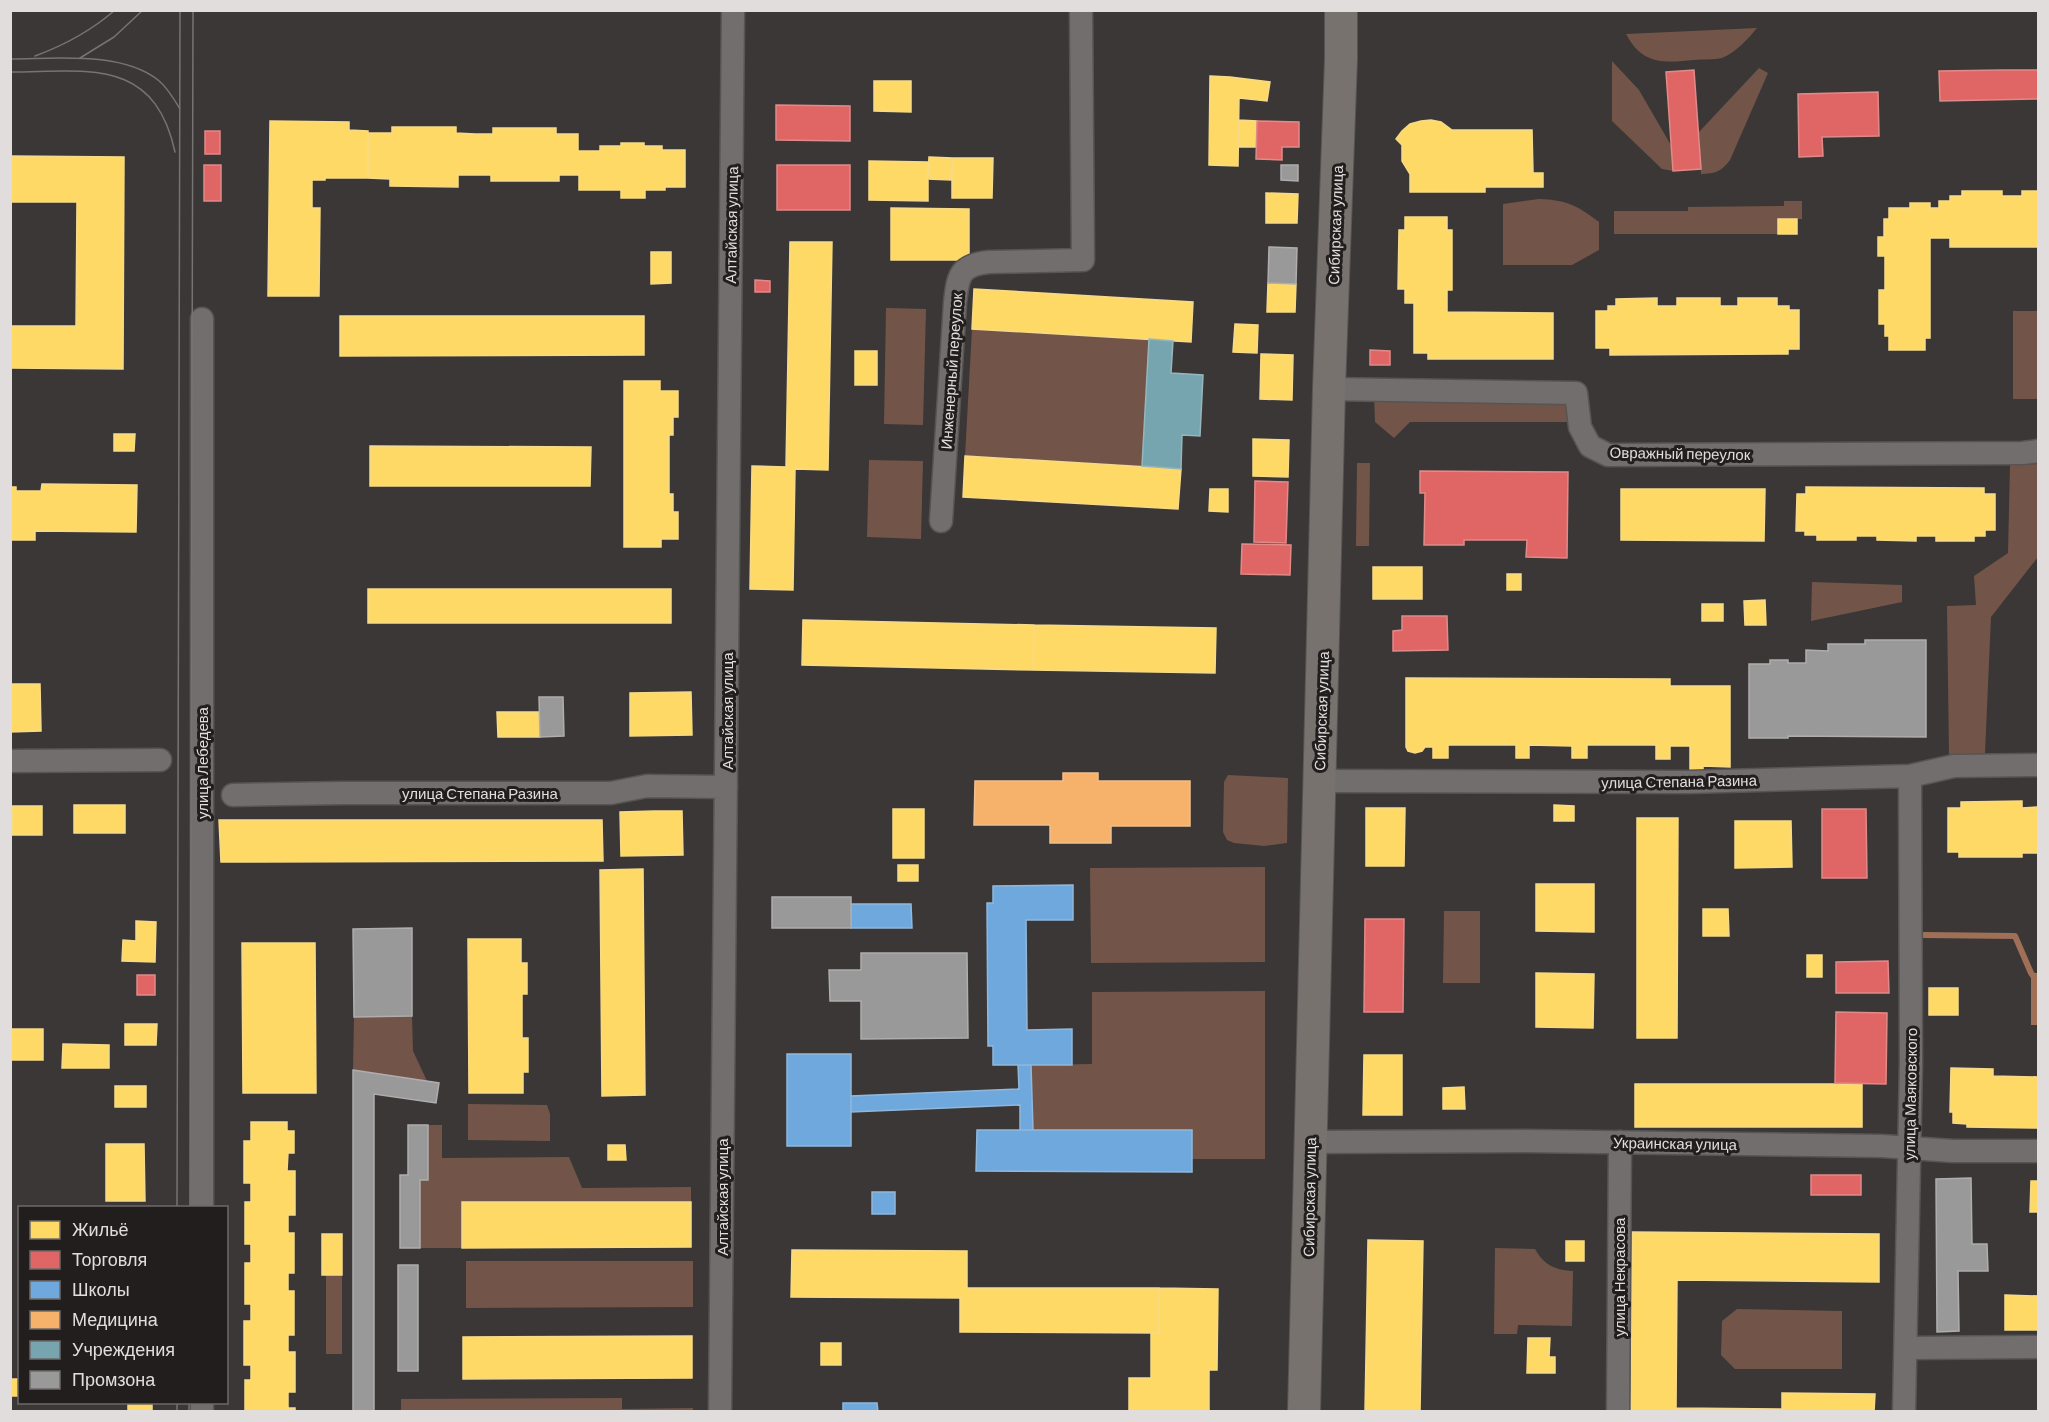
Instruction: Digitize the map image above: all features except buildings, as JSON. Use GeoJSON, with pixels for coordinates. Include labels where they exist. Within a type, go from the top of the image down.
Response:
{"type":"FeatureCollection","features":[{"type":"Feature","properties":{"kind":"main road","name":"Сибирская улица"},"geometry":{"type":"LineString","coordinates":[[1304,1412],[1329,389],[1341,10]]}},
{"type":"Feature","properties":{"kind":"street","name":"Алтайская улица"},"geometry":{"type":"LineString","coordinates":[[720,1412],[733,10]]}},
{"type":"Feature","properties":{"kind":"street","name":"Инженерный переулок"},"geometry":{"type":"LineString","coordinates":[[941,521],[955,303],[957,286],[964,269],[988,262],[1083,260],[1081,10]]}},
{"type":"Feature","properties":{"kind":"street","name":"улица Лебедева"},"geometry":{"type":"LineString","coordinates":[[202,319],[202,1206]]}},
{"type":"Feature","properties":{"kind":"street","name":"Овражный переулок"},"geometry":{"type":"LineString","coordinates":[[1329,389],[1576,393],[1580,427],[1590,446],[1608,455],[2023,453],[2038,451]]}},
{"type":"Feature","properties":{"kind":"street"},"geometry":{"type":"LineString","coordinates":[[10,761],[160,760]]}},
{"type":"Feature","properties":{"kind":"street","name":"улица Степана Разина"},"geometry":{"type":"LineString","coordinates":[[1319,782],[1689,782],[1910,776],[1954,766],[2038,765]]}},
{"type":"Feature","properties":{"kind":"street","name":"улица Маяковского"},"geometry":{"type":"LineString","coordinates":[[1904,1412],[1907,1348],[1911,1000],[1910,776]]}},
{"type":"Feature","properties":{"kind":"street","name":"улица Степана Разина"},"geometry":{"type":"LineString","coordinates":[[233,795],[611,793],[647,786],[726,787]]}},
{"type":"Feature","properties":{"kind":"street","name":"Украинская улица"},"geometry":{"type":"LineString","coordinates":[[1311,1142],[1620,1142],[1882,1146],[1953,1151],[2038,1151]]}},
{"type":"Feature","properties":{"kind":"street","name":"улица Некрасова"},"geometry":{"type":"LineString","coordinates":[[1618,1412],[1620,1142]]}},
{"type":"Feature","properties":{"kind":"street"},"geometry":{"type":"LineString","coordinates":[[1907,1348],[2038,1347]]}},
{"type":"Feature","properties":{"kind":"shaded area"},"geometry":{"type":"Polygon","coordinates":[[[1757,28],[1727,56],[1673,62],[1647,57],[1639,52],[1626,34],[1757,28]]]}},
{"type":"Feature","properties":{"kind":"shaded area"},"geometry":{"type":"Polygon","coordinates":[[[1612,61],[1639,90],[1672,147],[1673,171],[1662,169],[1612,121],[1612,61]]]}},
{"type":"Feature","properties":{"kind":"shaded area"},"geometry":{"type":"Polygon","coordinates":[[[1759,68],[1768,73],[1730,160],[1718,171],[1701,174],[1699,132],[1759,68]]]}},
{"type":"Feature","properties":{"kind":"shaded area"},"geometry":{"type":"Polygon","coordinates":[[[1539,199],[1571,204],[1599,222],[1599,250],[1572,265],[1503,265],[1503,204],[1539,199]]]}},
{"type":"Feature","properties":{"kind":"shaded area"},"geometry":{"type":"Polygon","coordinates":[[[1784,201],[1802,201],[1802,219],[1778,219],[1778,234],[1614,234],[1614,211],[1688,211],[1688,207],[1784,206],[1784,201]]]}},
{"type":"Feature","properties":{"kind":"shaded area"},"geometry":{"type":"Polygon","coordinates":[[[886,308],[926,309],[923,425],[884,424],[886,308]]]}},
{"type":"Feature","properties":{"kind":"shaded area"},"geometry":{"type":"Polygon","coordinates":[[[2013,311],[2038,311],[2038,399],[2013,399],[2013,311]]]}},
{"type":"Feature","properties":{"kind":"shaded area"},"geometry":{"type":"Polygon","coordinates":[[[972,329],[1149,339],[1142,466],[965,456],[972,329]]]}},
{"type":"Feature","properties":{"kind":"shaded area"},"geometry":{"type":"Polygon","coordinates":[[[1568,395],[1569,422],[1410,422],[1394,438],[1375,422],[1374,396],[1568,395]]]}},
{"type":"Feature","properties":{"kind":"shaded area"},"geometry":{"type":"Polygon","coordinates":[[[869,460],[923,461],[921,539],[867,537],[869,460]]]}},
{"type":"Feature","properties":{"kind":"shaded area"},"geometry":{"type":"Polygon","coordinates":[[[1357,463],[1370,463],[1369,546],[1356,546],[1357,463]]]}},
{"type":"Feature","properties":{"kind":"shaded area"},"geometry":{"type":"Polygon","coordinates":[[[2038,464],[2038,557],[1991,617],[1985,753],[1949,756],[1947,606],[1976,605],[1974,576],[2008,553],[2010,465],[2038,464]]]}},
{"type":"Feature","properties":{"kind":"shaded area"},"geometry":{"type":"Polygon","coordinates":[[[1812,582],[1902,585],[1902,602],[1811,621],[1812,582]]]}},
{"type":"Feature","properties":{"kind":"shaded area"},"geometry":{"type":"Polygon","coordinates":[[[1228,775],[1288,778],[1287,843],[1264,846],[1234,843],[1227,840],[1223,832],[1224,782],[1228,775]]]}},
{"type":"Feature","properties":{"kind":"shaded area"},"geometry":{"type":"Polygon","coordinates":[[[1265,867],[1265,962],[1091,963],[1090,868],[1265,867]]]}},
{"type":"Feature","properties":{"kind":"shaded area"},"geometry":{"type":"Polygon","coordinates":[[[1444,911],[1480,911],[1480,983],[1443,983],[1444,911]]]}},
{"type":"Feature","properties":{"kind":"shaded area"},"geometry":{"type":"Polygon","coordinates":[[[2031,973],[2038,973],[2038,1025],[2031,1025],[2031,973]]]}},
{"type":"Feature","properties":{"kind":"shaded area"},"geometry":{"type":"Polygon","coordinates":[[[1265,991],[1265,1159],[1192,1159],[1192,1130],[1033,1130],[1031,1065],[1092,1064],[1092,992],[1265,991]]]}},
{"type":"Feature","properties":{"kind":"shaded area"},"geometry":{"type":"Polygon","coordinates":[[[412,1016],[413,1051],[427,1081],[353,1070],[354,1017],[412,1016]]]}},
{"type":"Feature","properties":{"kind":"shaded area"},"geometry":{"type":"Polygon","coordinates":[[[468,1104],[547,1105],[550,1114],[550,1141],[468,1140],[468,1104]]]}},
{"type":"Feature","properties":{"kind":"shaded area"},"geometry":{"type":"Polygon","coordinates":[[[428,1125],[442,1125],[442,1158],[569,1157],[582,1188],[691,1187],[691,1202],[462,1202],[462,1248],[420,1248],[420,1180],[428,1180],[428,1125]]]}},
{"type":"Feature","properties":{"kind":"shaded area"},"geometry":{"type":"Polygon","coordinates":[[[1495,1248],[1535,1249],[1551,1266],[1573,1271],[1572,1326],[1518,1325],[1517,1334],[1494,1334],[1495,1248]]]}},
{"type":"Feature","properties":{"kind":"shaded area"},"geometry":{"type":"Polygon","coordinates":[[[466,1261],[693,1261],[693,1307],[466,1308],[466,1261]]]}},
{"type":"Feature","properties":{"kind":"shaded area"},"geometry":{"type":"Polygon","coordinates":[[[326,1275],[342,1275],[342,1354],[326,1354],[326,1275]]]}},
{"type":"Feature","properties":{"kind":"shaded area"},"geometry":{"type":"Polygon","coordinates":[[[1737,1309],[1842,1311],[1842,1369],[1735,1369],[1721,1355],[1722,1321],[1737,1309]]]}},
{"type":"Feature","properties":{"kind":"shaded area"},"geometry":{"type":"Polygon","coordinates":[[[622,1398],[622,1409],[693,1408],[693,1411],[401,1411],[401,1399],[622,1398]]]}},
{"type":"Feature","properties":{"kind":"waterway"},"geometry":{"type":"LineString","coordinates":[[1924,935],[2015,936],[2031,973],[2038,983]]}},
{"type":"Feature","properties":{"kind":"tram line"},"geometry":{"type":"LineString","coordinates":[[35,56],[77,37],[115,10]]}},
{"type":"Feature","properties":{"kind":"tram line"},"geometry":{"type":"LineString","coordinates":[[80,58],[114,37],[143,10]]}},
{"type":"Feature","properties":{"kind":"tram line"},"geometry":{"type":"LineString","coordinates":[[177,1206],[180,10]]}},
{"type":"Feature","properties":{"kind":"tram line"},"geometry":{"type":"LineString","coordinates":[[190,1206],[193,10]]}},
{"type":"Feature","properties":{"kind":"tram line"},"geometry":{"type":"LineString","coordinates":[[10,59],[67,58],[126,64],[158,80],[180,109]]}},
{"type":"Feature","properties":{"kind":"tram line"},"geometry":{"type":"LineString","coordinates":[[10,72],[91,72],[113,76],[134,84],[151,99],[165,121],[175,152]]}},
{"type":"Feature","properties":{"kind":"tram line"},"geometry":{"type":"LineString","coordinates":[[177,1404],[177,1412]]}},
{"type":"Feature","properties":{"kind":"tram line"},"geometry":{"type":"LineString","coordinates":[[189,1404],[189,1412]]}}]}
